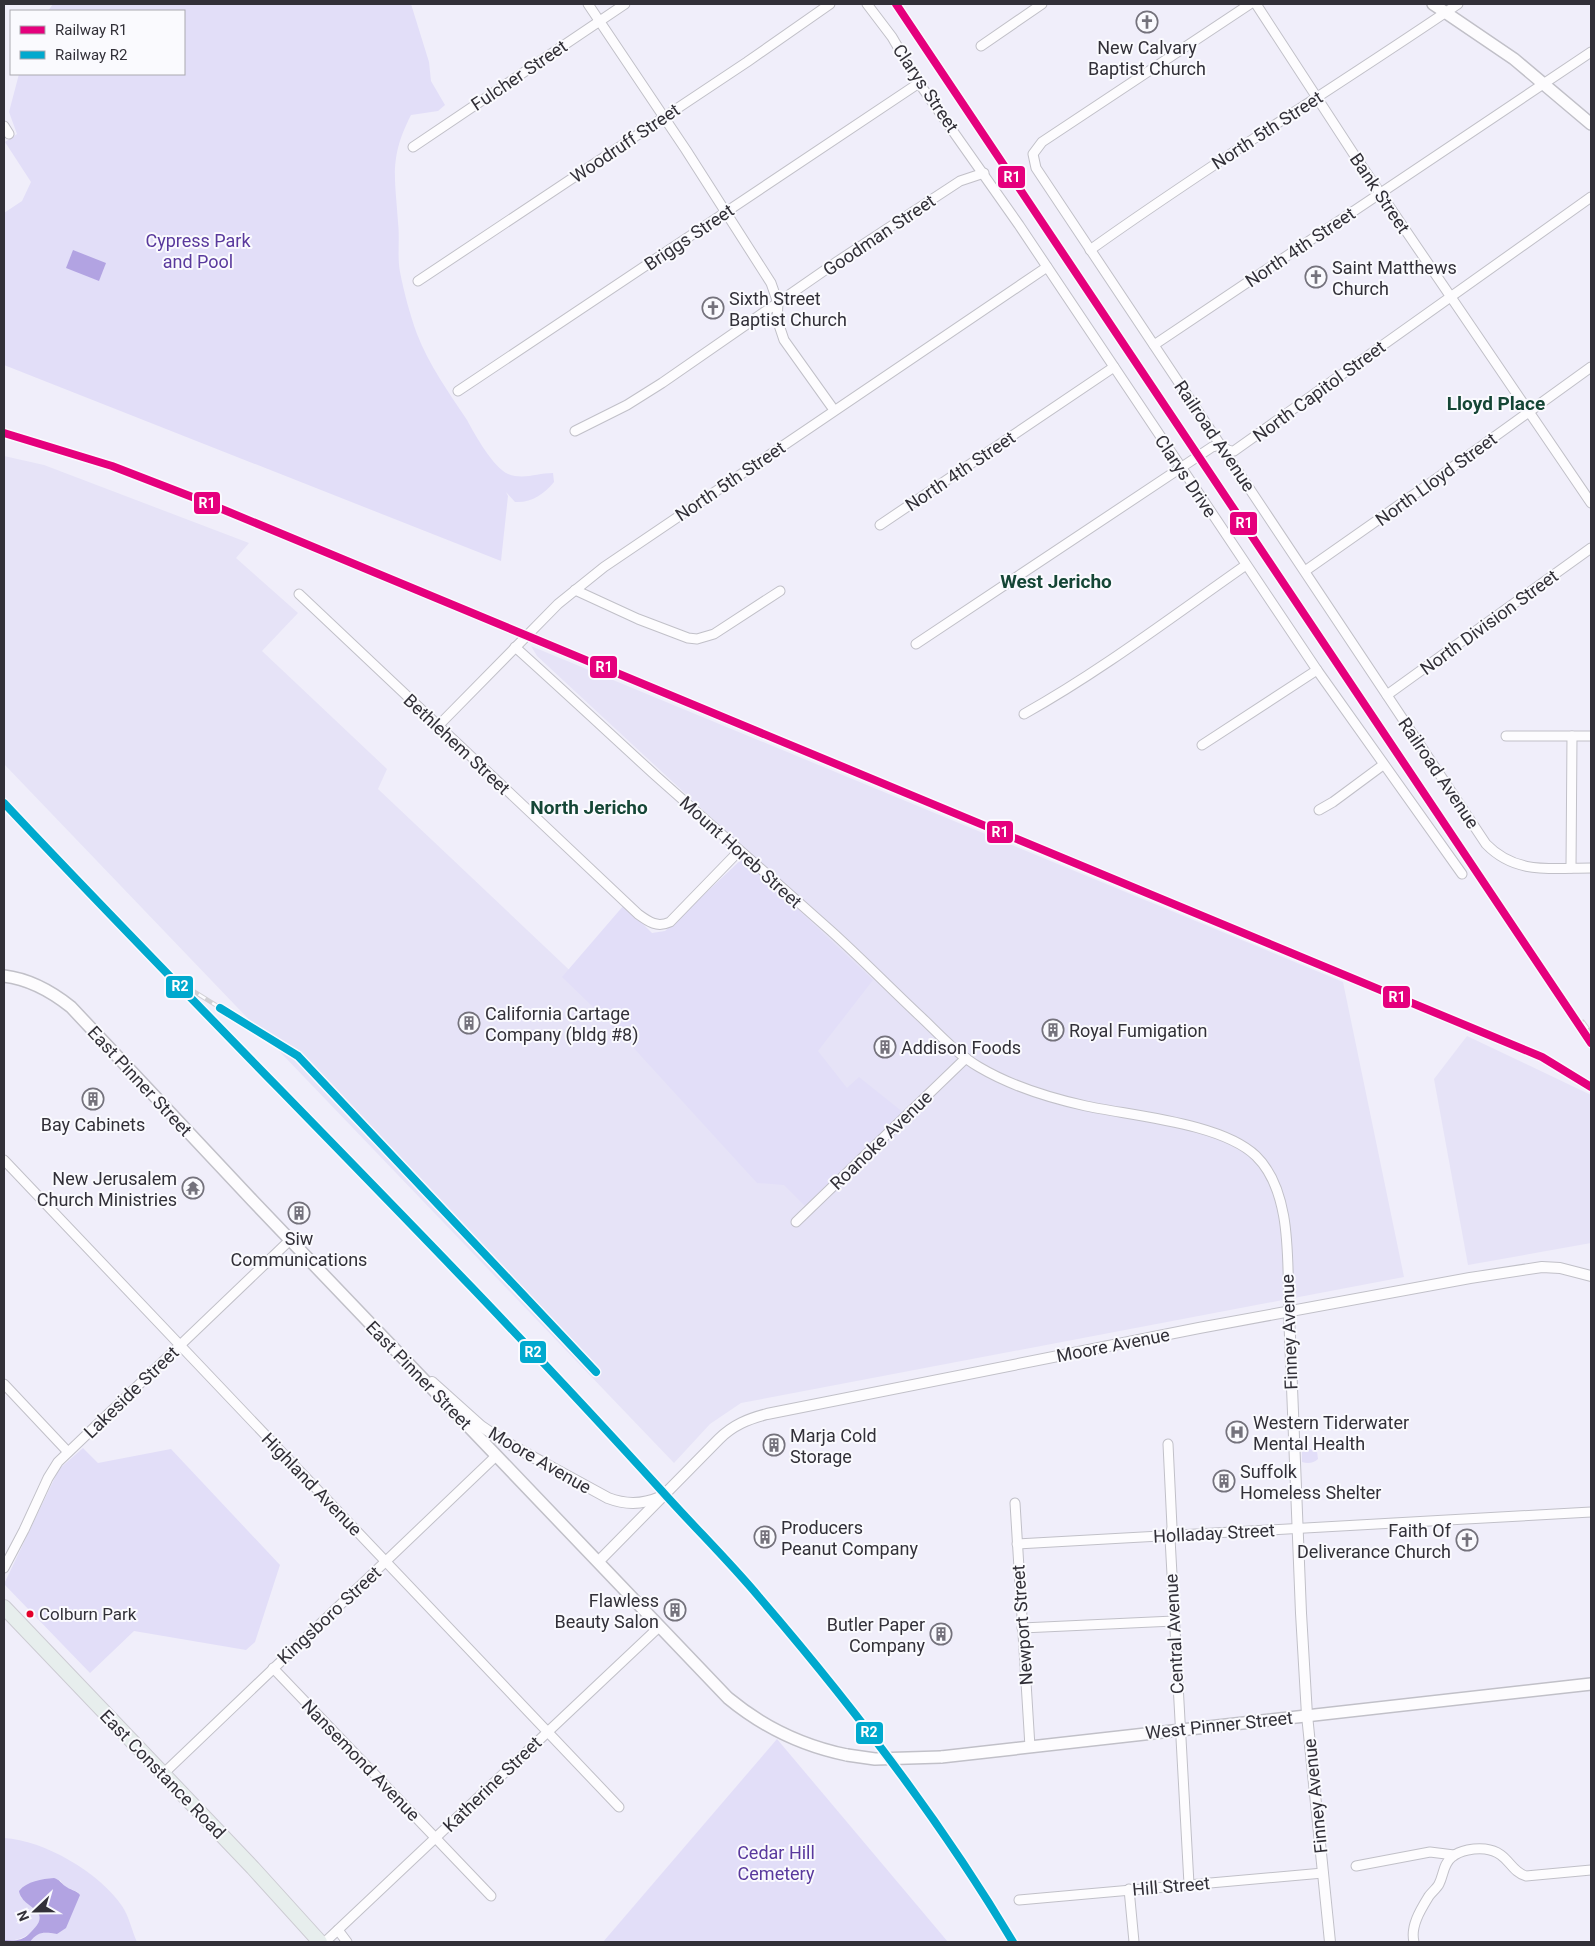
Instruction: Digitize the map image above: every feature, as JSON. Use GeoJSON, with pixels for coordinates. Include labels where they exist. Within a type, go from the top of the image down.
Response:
{"type":"FeatureCollection","features":[{"type":"Feature","properties":{"kind":"main road"},"geometry":{"type":"LineString","coordinates":[[1433,4],[1507,54],[1591,124]]}},
{"type":"Feature","properties":{"kind":"main road","name":"East Pinner Street"},"geometry":{"type":"LineString","coordinates":[[4,976],[27,981],[43,988],[71,1007],[385,1340],[728,1698],[754,1718],[783,1734],[804,1743],[847,1755]]}},
{"type":"Feature","properties":{"kind":"main road","name":"East Constance Road"},"geometry":{"type":"LineString","coordinates":[[4,1607],[294,1912],[320,1942]]}},
{"type":"Feature","properties":{"kind":"main road","name":"West Pinner Street"},"geometry":{"type":"LineString","coordinates":[[847,1755],[875,1759],[941,1757],[1591,1684]]}},
{"type":"Feature","properties":{"kind":"street"},"geometry":{"type":"LineString","coordinates":[[588,4],[664,117],[771,283],[778,303],[777,319],[784,340],[834,410]]}},
{"type":"Feature","properties":{"kind":"street","name":"Fulcher Street"},"geometry":{"type":"LineString","coordinates":[[413,147],[625,4]]}},
{"type":"Feature","properties":{"kind":"street","name":"Woodruff Street"},"geometry":{"type":"LineString","coordinates":[[418,281],[747,62],[830,4]]}},
{"type":"Feature","properties":{"kind":"street","name":"Clarys Street"},"geometry":{"type":"LineString","coordinates":[[867,4],[892,37],[919,83],[984,173]]}},
{"type":"Feature","properties":{"kind":"street"},"geometry":{"type":"LineString","coordinates":[[980,46],[1042,4]]}},
{"type":"Feature","properties":{"kind":"street","name":"Railroad Avenue"},"geometry":{"type":"LineString","coordinates":[[1250,4],[1042,142],[1036,148],[1034,154],[1036,168],[1486,844],[1496,854],[1514,864],[1527,867],[1571,868]]}},
{"type":"Feature","properties":{"kind":"street","name":"Bank Street"},"geometry":{"type":"LineString","coordinates":[[1256,4],[1380,194],[1591,504]]}},
{"type":"Feature","properties":{"kind":"street","name":"North 5th Street"},"geometry":{"type":"LineString","coordinates":[[1090,250],[1458,4]]}},
{"type":"Feature","properties":{"kind":"street","name":"North 4th Street"},"geometry":{"type":"LineString","coordinates":[[1154,345],[1591,52]]}},
{"type":"Feature","properties":{"kind":"street","name":"Briggs Street"},"geometry":{"type":"LineString","coordinates":[[458,391],[919,83]]}},
{"type":"Feature","properties":{"kind":"street"},"geometry":{"type":"LineString","coordinates":[[4,126],[9,134]]}},
{"type":"Feature","properties":{"kind":"street","name":"Clarys Drive"},"geometry":{"type":"LineString","coordinates":[[984,173],[1246,566],[1383,765],[1462,874]]}},
{"type":"Feature","properties":{"kind":"street","name":"Goodman Street"},"geometry":{"type":"LineString","coordinates":[[575,431],[626,405],[662,383],[960,181],[984,173]]}},
{"type":"Feature","properties":{"kind":"street","name":"North Capitol Street"},"geometry":{"type":"LineString","coordinates":[[916,644],[1212,447],[1221,446],[1231,452],[1234,451],[1525,246],[1591,197]]}},
{"type":"Feature","properties":{"kind":"street","name":"North 5th Street"},"geometry":{"type":"LineString","coordinates":[[438,726],[515,647],[575,590],[612,561],[1047,267]]}},
{"type":"Feature","properties":{"kind":"street","name":"North 4th Street"},"geometry":{"type":"LineString","coordinates":[[880,525],[1114,368]]}},
{"type":"Feature","properties":{"kind":"street","name":"North Lloyd Street"},"geometry":{"type":"LineString","coordinates":[[1305,571],[1591,368]]}},
{"type":"Feature","properties":{"kind":"street","name":"North Division Street"},"geometry":{"type":"LineString","coordinates":[[1387,695],[1591,548]]}},
{"type":"Feature","properties":{"kind":"street"},"geometry":{"type":"LineString","coordinates":[[1024,714],[1051,699],[1098,668],[1246,566]]}},
{"type":"Feature","properties":{"kind":"street"},"geometry":{"type":"LineString","coordinates":[[575,590],[638,619],[688,638],[697,639],[714,634],[780,590]]}},
{"type":"Feature","properties":{"kind":"street","name":"Bethlehem Street"},"geometry":{"type":"LineString","coordinates":[[299,594],[638,914],[651,923],[657,925],[670,922],[739,851]]}},
{"type":"Feature","properties":{"kind":"street","name":"Mount Horeb Street"},"geometry":{"type":"LineString","coordinates":[[515,647],[739,851],[832,932],[966,1058]]}},
{"type":"Feature","properties":{"kind":"street"},"geometry":{"type":"LineString","coordinates":[[1202,745],[1317,670]]}},
{"type":"Feature","properties":{"kind":"street"},"geometry":{"type":"LineString","coordinates":[[1506,736],[1591,736]]}},
{"type":"Feature","properties":{"kind":"street"},"geometry":{"type":"LineString","coordinates":[[1572,736],[1571,868],[1591,868]]}},
{"type":"Feature","properties":{"kind":"street"},"geometry":{"type":"LineString","coordinates":[[1319,810],[1333,802],[1383,765]]}},
{"type":"Feature","properties":{"kind":"street","name":"Roanoke Avenue"},"geometry":{"type":"LineString","coordinates":[[796,1222],[966,1058]]}},
{"type":"Feature","properties":{"kind":"street","name":"Finney Avenue"},"geometry":{"type":"LineString","coordinates":[[966,1058],[996,1076],[1068,1102],[1178,1124],[1221,1135],[1246,1148],[1266,1167],[1278,1189],[1285,1236],[1307,1715],[1330,1942]]}},
{"type":"Feature","properties":{"kind":"street","name":"Highland Avenue"},"geometry":{"type":"LineString","coordinates":[[4,1160],[619,1807]]}},
{"type":"Feature","properties":{"kind":"street","name":"Lakeside Street"},"geometry":{"type":"LineString","coordinates":[[4,1568],[48,1478],[68,1452],[290,1240]]}},
{"type":"Feature","properties":{"kind":"street","name":"Moore Avenue"},"geometry":{"type":"LineString","coordinates":[[598,1562],[727,1430],[753,1418],[1199,1328],[1526,1269],[1560,1268],[1591,1276]]}},
{"type":"Feature","properties":{"kind":"street","name":"Moore Avenue"},"geometry":{"type":"LineString","coordinates":[[385,1340],[481,1426],[555,1470],[616,1501],[636,1504],[665,1495]]}},
{"type":"Feature","properties":{"kind":"street"},"geometry":{"type":"LineString","coordinates":[[4,1384],[68,1452]]}},
{"type":"Feature","properties":{"kind":"street","name":"Central Avenue"},"geometry":{"type":"LineString","coordinates":[[1168,1444],[1172,1527],[1170,1535],[1179,1729],[1189,1884]]}},
{"type":"Feature","properties":{"kind":"street","name":"Kingsboro Street"},"geometry":{"type":"LineString","coordinates":[[163,1774],[496,1456]]}},
{"type":"Feature","properties":{"kind":"street","name":"Newport Street"},"geometry":{"type":"LineString","coordinates":[[1015,1503],[1030,1747]]}},
{"type":"Feature","properties":{"kind":"street","name":"Holladay Street"},"geometry":{"type":"LineString","coordinates":[[1017,1544],[1591,1512]]}},
{"type":"Feature","properties":{"kind":"street"},"geometry":{"type":"LineString","coordinates":[[1022,1628],[1174,1621]]}},
{"type":"Feature","properties":{"kind":"street","name":"Katherine Street"},"geometry":{"type":"LineString","coordinates":[[325,1942],[660,1627]]}},
{"type":"Feature","properties":{"kind":"street","name":"Nansemond Avenue"},"geometry":{"type":"LineString","coordinates":[[273,1668],[491,1896]]}},
{"type":"Feature","properties":{"kind":"street"},"geometry":{"type":"LineString","coordinates":[[1414,1942],[1412,1935],[1418,1918],[1439,1884],[1445,1864],[1454,1855],[1461,1852],[1482,1849],[1496,1852],[1510,1861],[1520,1874],[1526,1876],[1591,1870]]}},
{"type":"Feature","properties":{"kind":"street"},"geometry":{"type":"LineString","coordinates":[[1356,1866],[1430,1852],[1454,1855]]}},
{"type":"Feature","properties":{"kind":"street","name":"Hill Street"},"geometry":{"type":"LineString","coordinates":[[1019,1900],[1323,1873]]}},
{"type":"Feature","properties":{"kind":"street"},"geometry":{"type":"LineString","coordinates":[[1129,1889],[1134,1942]]}},
{"type":"Feature","properties":{"kind":"street"},"geometry":{"type":"LineString","coordinates":[[338,1930],[347,1942]]}},
{"type":"Feature","properties":{"kind":"shaded area"},"geometry":{"type":"Polygon","coordinates":[[[73,250],[106,263],[99,281],[66,268],[73,250]]]}},
{"type":"Feature","properties":{"kind":"shaded area"},"geometry":{"type":"Polygon","coordinates":[[[4,456],[44,465],[249,543],[236,558],[298,613],[262,651],[387,769],[378,789],[600,999],[751,940],[798,898],[537,656],[531,646],[1343,982],[1404,1277],[741,1403],[710,1424],[674,1463],[4,764],[4,456]]]}},
{"type":"Feature","properties":{"kind":"shaded area"},"geometry":{"type":"Polygon","coordinates":[[[1467,1036],[1591,1095],[1591,1243],[1468,1265],[1434,1079],[1467,1036]]]}},
{"type":"Feature","properties":{"kind":"shaded area"},"geometry":{"type":"Polygon","coordinates":[[[54,1878],[80,1895],[66,1928],[57,1934],[39,1934],[30,1942],[4,1942],[4,1940],[23,1938],[37,1926],[40,1919],[36,1910],[21,1897],[19,1891],[30,1883],[54,1878]]]}},
{"type":"Feature","properties":{"kind":"green space","name":"Cypress Park and Pool"},"geometry":{"type":"Polygon","coordinates":[[[53,4],[411,4],[429,62],[431,81],[445,105],[438,111],[411,115],[396,156],[395,180],[399,228],[399,266],[412,319],[433,368],[496,465],[514,476],[553,473],[554,482],[542,494],[532,499],[515,502],[506,492],[508,496],[501,561],[4,365],[4,213],[22,201],[31,182],[5,142],[17,134],[9,112],[19,75],[185,75],[185,10],[49,10],[53,4]]]}},
{"type":"Feature","properties":{"kind":"green space"},"geometry":{"type":"Polygon","coordinates":[[[743,858],[873,980],[818,1051],[847,1088],[859,1077],[904,1113],[806,1207],[784,1185],[757,1183],[620,1033],[562,977],[624,905],[652,933],[665,931],[743,858]]]}},
{"type":"Feature","properties":{"kind":"green space","name":"Colburn Park"},"geometry":{"type":"Polygon","coordinates":[[[83,1448],[98,1463],[171,1449],[280,1565],[255,1642],[246,1650],[134,1631],[90,1673],[4,1584],[59,1469],[83,1448]]]}},
{"type":"Feature","properties":{"kind":"green space"},"geometry":{"type":"Polygon","coordinates":[[[1306,1448],[1317,1451],[1318,1459],[1311,1463],[1302,1462],[1302,1450],[1306,1448]]]}},
{"type":"Feature","properties":{"kind":"green space","name":"Cedar Hill Cemetery"},"geometry":{"type":"Polygon","coordinates":[[[777,1739],[948,1942],[603,1942],[777,1739]]]}},
{"type":"Feature","properties":{"kind":"green space"},"geometry":{"type":"Polygon","coordinates":[[[4,1838],[36,1845],[70,1860],[86,1871],[100,1882],[122,1906],[137,1942],[30,1942],[42,1933],[57,1934],[78,1892],[65,1887],[60,1880],[20,1897],[39,1912],[41,1918],[31,1933],[26,1936],[16,1940],[4,1940],[4,1838]]]}},
{"type":"Feature","properties":{"kind":"railway"},"geometry":{"type":"LineString","coordinates":[[4,433],[112,466],[200,500],[1542,1057],[1591,1087]]}},
{"type":"Feature","properties":{"kind":"railway"},"geometry":{"type":"LineString","coordinates":[[4,803],[581,1402],[747,1583],[828,1679],[894,1764],[956,1852],[1013,1942]]}},
{"type":"Feature","properties":{"kind":"railway"},"geometry":{"type":"LineString","coordinates":[[185,986],[298,1056],[596,1372]]}},
{"type":"Feature","properties":{"kind":"railway"},"geometry":{"type":"LineString","coordinates":[[1583,1022],[1591,1033]]}},
{"type":"Feature","properties":{"kind":"rail line","name":"R1"},"geometry":{"type":"LineString","coordinates":[[896,4],[1591,1043]]}},
{"type":"Feature","properties":{"kind":"rail line","name":"R1"},"geometry":{"type":"LineString","coordinates":[[4,433],[112,466],[200,500],[1542,1057],[1591,1087]]}},
{"type":"Feature","properties":{"kind":"rail line","name":"R2"},"geometry":{"type":"LineString","coordinates":[[4,803],[581,1402],[747,1583],[828,1679],[894,1764],[956,1852],[1013,1942]]}},
{"type":"Feature","properties":{"kind":"rail line","name":"R2"},"geometry":{"type":"LineString","coordinates":[[220,1008],[298,1056],[596,1372]]}},
{"type":"Feature","properties":{"kind":"place","name":"New Calvary Baptist Church"},"geometry":{"type":"Point","coordinates":[1147,22]}},
{"type":"Feature","properties":{"kind":"place","name":"Saint Matthews Church"},"geometry":{"type":"Point","coordinates":[1316,277]}},
{"type":"Feature","properties":{"kind":"place","name":"Sixth Street Baptist Church"},"geometry":{"type":"Point","coordinates":[713,308]}},
{"type":"Feature","properties":{"kind":"place","name":"California Cartage Company (bldg #8)"},"geometry":{"type":"Point","coordinates":[469,1023]}},
{"type":"Feature","properties":{"kind":"place","name":"Royal Fumigation"},"geometry":{"type":"Point","coordinates":[1053,1030]}},
{"type":"Feature","properties":{"kind":"place","name":"Addison Foods"},"geometry":{"type":"Point","coordinates":[885,1047]}},
{"type":"Feature","properties":{"kind":"place","name":"Bay Cabinets"},"geometry":{"type":"Point","coordinates":[93,1099]}},
{"type":"Feature","properties":{"kind":"place","name":"New Jerusalem Church Ministries"},"geometry":{"type":"Point","coordinates":[193,1188]}},
{"type":"Feature","properties":{"kind":"place","name":"Siw Communications"},"geometry":{"type":"Point","coordinates":[299,1213]}},
{"type":"Feature","properties":{"kind":"place","name":"Western Tiderwater Mental Health"},"geometry":{"type":"Point","coordinates":[1237,1432]}},
{"type":"Feature","properties":{"kind":"place","name":"Marja Cold Storage"},"geometry":{"type":"Point","coordinates":[774,1445]}},
{"type":"Feature","properties":{"kind":"place","name":"Suffolk Homeless Shelter"},"geometry":{"type":"Point","coordinates":[1224,1481]}},
{"type":"Feature","properties":{"kind":"place","name":"Producers Peanut Company"},"geometry":{"type":"Point","coordinates":[765,1537]}},
{"type":"Feature","properties":{"kind":"place","name":"Faith Of Deliverance Church"},"geometry":{"type":"Point","coordinates":[1467,1540]}},
{"type":"Feature","properties":{"kind":"place","name":"Flawless Beauty Salon"},"geometry":{"type":"Point","coordinates":[675,1610]}},
{"type":"Feature","properties":{"kind":"place","name":"Colburn Park"},"geometry":{"type":"Point","coordinates":[30,1614]}},
{"type":"Feature","properties":{"kind":"place","name":"Butler Paper Company"},"geometry":{"type":"Point","coordinates":[941,1634]}},
{"type":"Feature","properties":{"kind":"district","name":"Lloyd Place"},"geometry":{"type":"Point","coordinates":[1496,403]}},
{"type":"Feature","properties":{"kind":"district","name":"West Jericho"},"geometry":{"type":"Point","coordinates":[1056,581]}},
{"type":"Feature","properties":{"kind":"district","name":"North Jericho"},"geometry":{"type":"Point","coordinates":[589,807]}}]}
